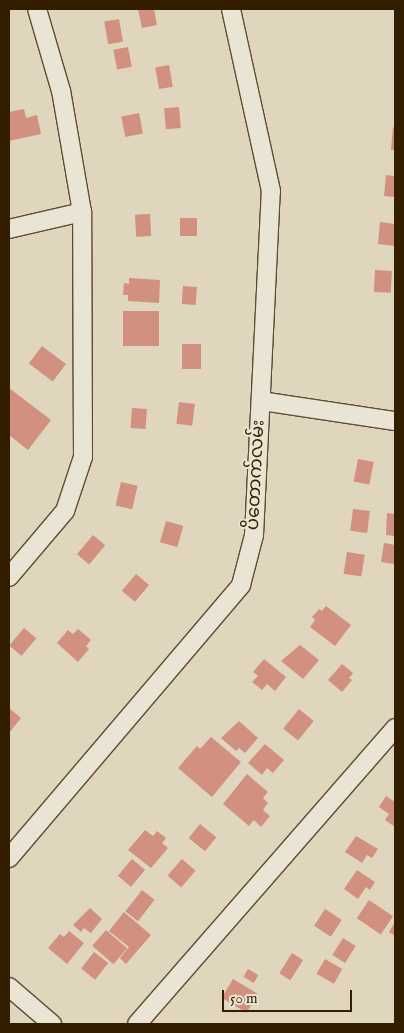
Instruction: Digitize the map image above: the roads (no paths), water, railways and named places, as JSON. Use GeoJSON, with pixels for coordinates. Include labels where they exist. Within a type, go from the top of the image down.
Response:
{"type":"FeatureCollection","features":[{"type":"Feature","properties":{"kind":"street"},"geometry":{"type":"LineString","coordinates":[[9,577],[65,511],[83,457],[82,212],[61,91],[37,9]]}},
{"type":"Feature","properties":{"kind":"street","name":"ပိတောက်လမ်း"},"geometry":{"type":"LineString","coordinates":[[9,858],[241,585],[254,535],[271,191],[231,9]]}},
{"type":"Feature","properties":{"kind":"street"},"geometry":{"type":"LineString","coordinates":[[9,229],[82,212]]}},
{"type":"Feature","properties":{"kind":"street"},"geometry":{"type":"LineString","coordinates":[[261,401],[395,421]]}},
{"type":"Feature","properties":{"kind":"street"},"geometry":{"type":"LineString","coordinates":[[137,1024],[395,728]]}},
{"type":"Feature","properties":{"kind":"street"},"geometry":{"type":"LineString","coordinates":[[9,987],[52,1024]]}}]}
